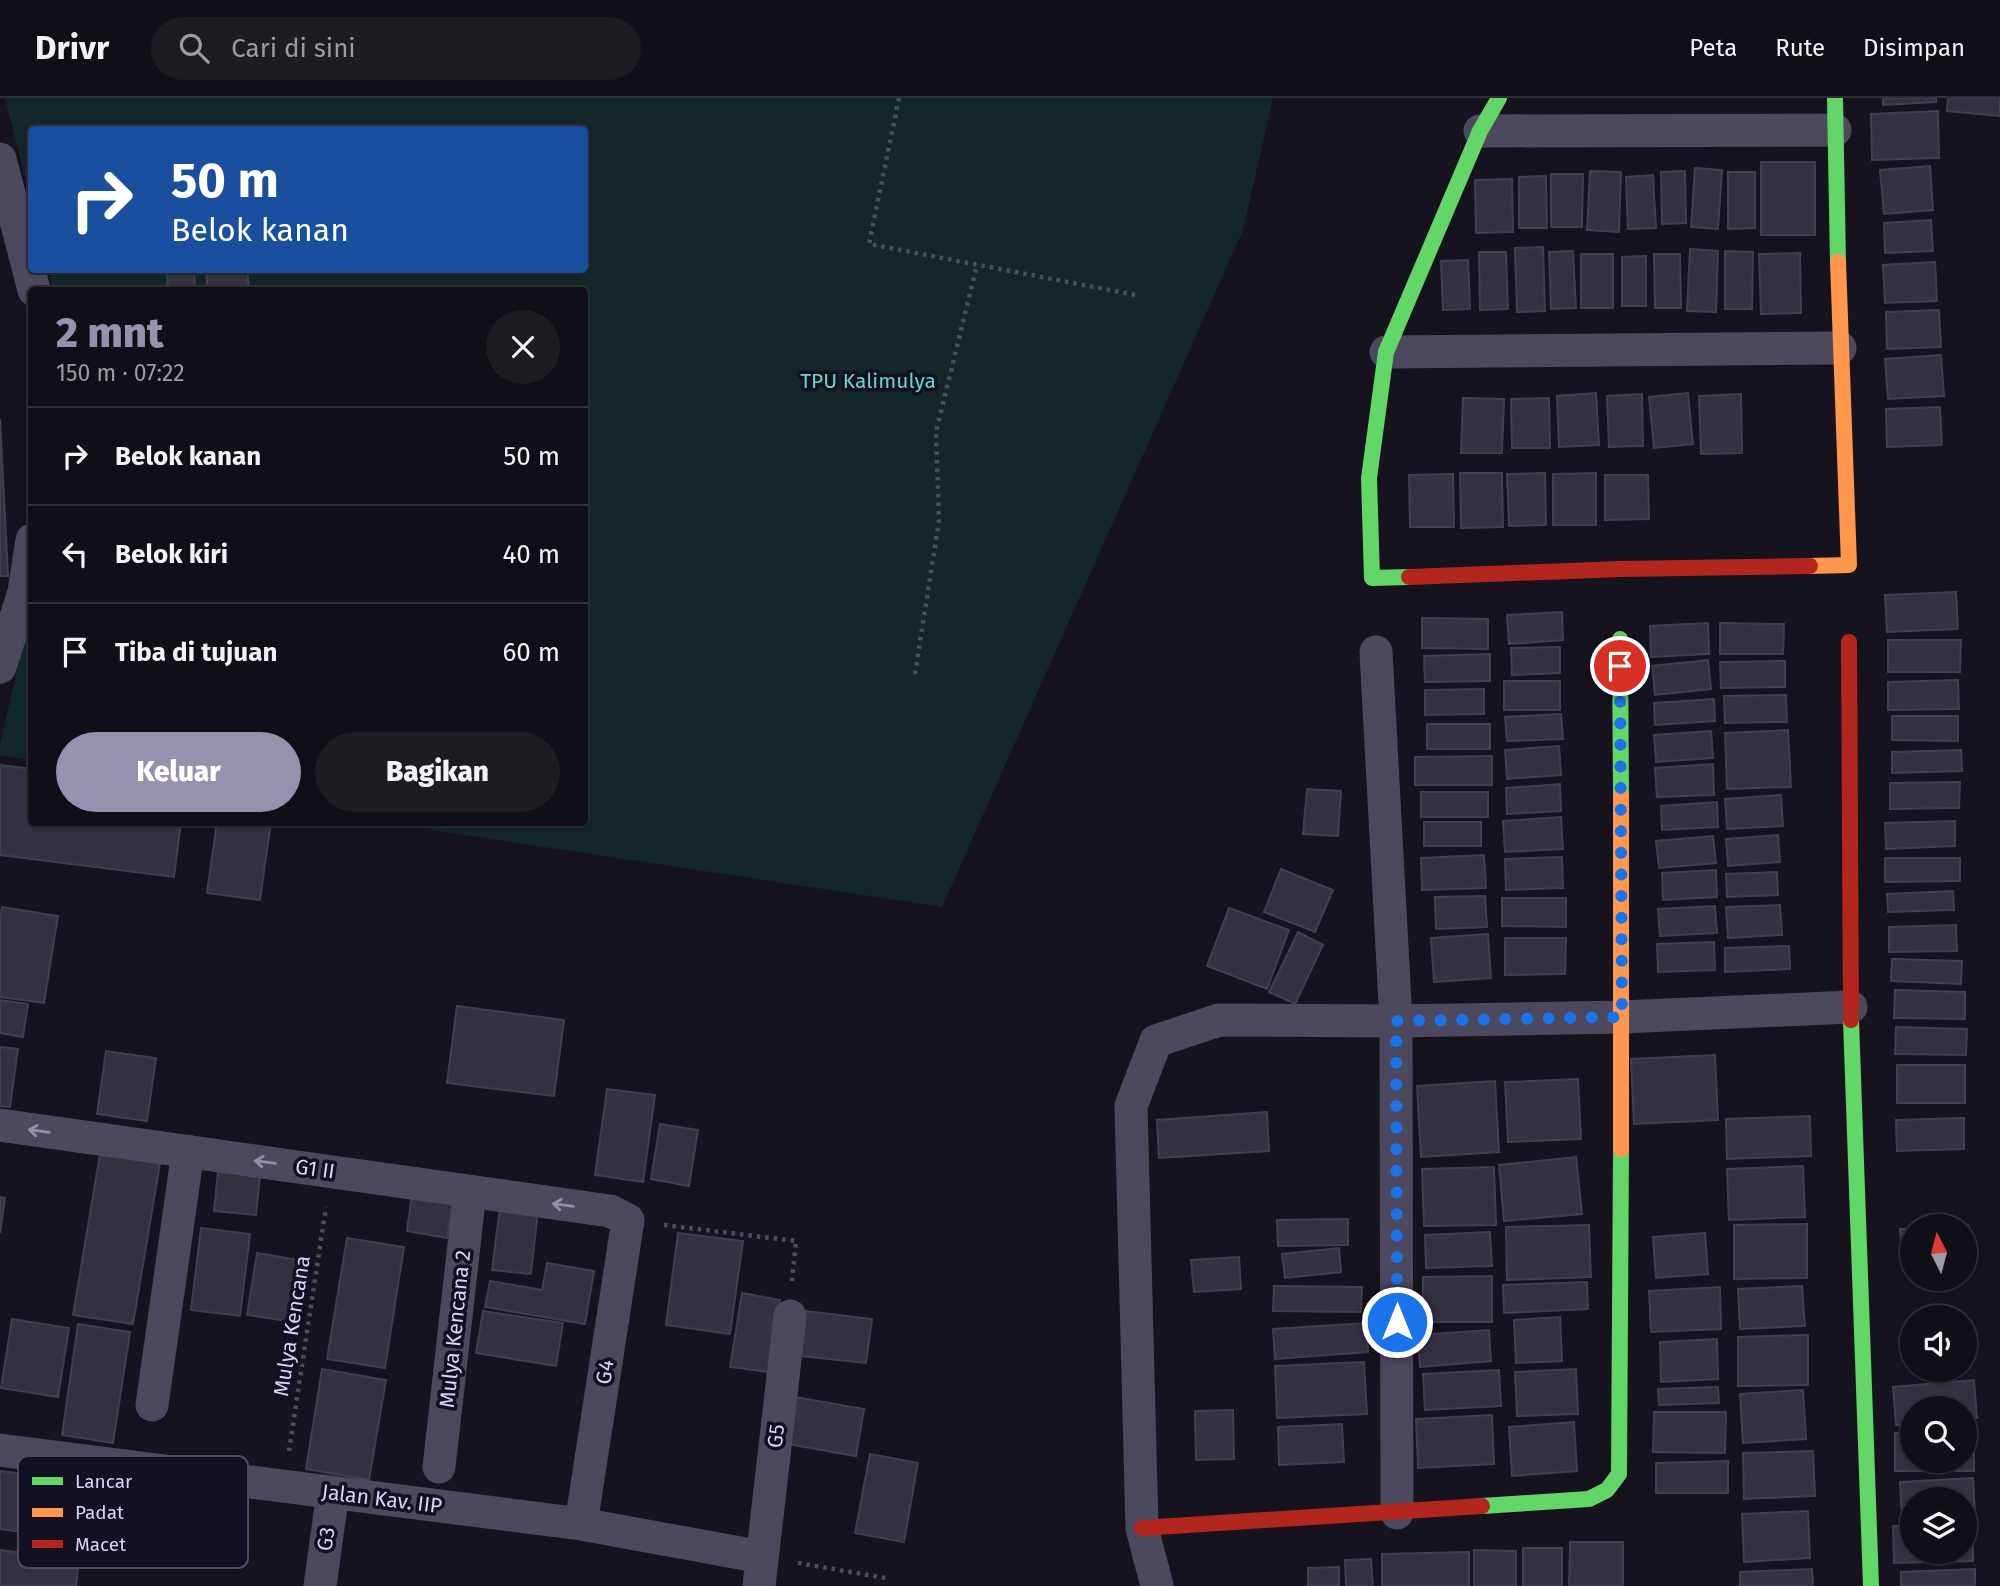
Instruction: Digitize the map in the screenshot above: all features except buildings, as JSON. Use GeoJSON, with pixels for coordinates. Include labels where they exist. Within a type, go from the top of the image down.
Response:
{"type":"FeatureCollection","features":[{"type":"Feature","properties":{"kind":"street"},"geometry":{"type":"LineString","coordinates":[[1480,131],[1835,114],[1840,348],[1849,565],[1620,569],[1372,578],[1369,478],[1386,352],[1480,131],[1499,98]]}},
{"type":"Feature","properties":{"kind":"street"},"geometry":{"type":"LineString","coordinates":[[0,159],[28,267]]}},
{"type":"Feature","properties":{"kind":"street"},"geometry":{"type":"LineString","coordinates":[[1386,352],[1840,348]]}},
{"type":"Feature","properties":{"kind":"street"},"geometry":{"type":"LineString","coordinates":[[0,667],[24,592],[28,566]]}},
{"type":"Feature","properties":{"kind":"street"},"geometry":{"type":"LineString","coordinates":[[1142,1528],[1589,1499],[1608,1492],[1615,1484],[1619,1474],[1622,1017],[1620,639]]}},
{"type":"Feature","properties":{"kind":"street"},"geometry":{"type":"LineString","coordinates":[[1849,642],[1851,1007],[1871,1586]]}},
{"type":"Feature","properties":{"kind":"street"},"geometry":{"type":"LineString","coordinates":[[1376,652],[1396,1021],[1397,1513]]}},
{"type":"Feature","properties":{"kind":"street"},"geometry":{"type":"LineString","coordinates":[[1157,1586],[1142,1528],[1131,1106],[1156,1041],[1219,1020],[1396,1021],[1622,1017],[1851,1007]]}},
{"type":"Feature","properties":{"kind":"street","name":"G1 II"},"geometry":{"type":"LineString","coordinates":[[0,1125],[610,1211],[628,1220]]}},
{"type":"Feature","properties":{"kind":"street"},"geometry":{"type":"LineString","coordinates":[[152,1405],[188,1151]]}},
{"type":"Feature","properties":{"kind":"street","name":"Mulya Kencana 2"},"geometry":{"type":"LineString","coordinates":[[439,1467],[470,1192]]}},
{"type":"Feature","properties":{"kind":"street","name":"G4"},"geometry":{"type":"LineString","coordinates":[[581,1524],[628,1220]]}},
{"type":"Feature","properties":{"kind":"street","name":"G5"},"geometry":{"type":"LineString","coordinates":[[761,1572],[789,1316]]}},
{"type":"Feature","properties":{"kind":"street","name":"Jalan Kav. IIP"},"geometry":{"type":"LineString","coordinates":[[0,1450],[47,1456]]}},
{"type":"Feature","properties":{"kind":"street","name":"Jalan Kav. IIP"},"geometry":{"type":"LineString","coordinates":[[248,1481],[581,1524],[761,1572]]}},
{"type":"Feature","properties":{"kind":"street","name":"G3"},"geometry":{"type":"LineString","coordinates":[[320,1586],[333,1492]]}},
{"type":"Feature","properties":{"kind":"path"},"geometry":{"type":"LineString","coordinates":[[899,98],[869,244],[1136,295]]}},
{"type":"Feature","properties":{"kind":"path"},"geometry":{"type":"LineString","coordinates":[[915,674],[939,521],[936,432],[977,265]]}},
{"type":"Feature","properties":{"kind":"path","name":"Mulya Kencana"},"geometry":{"type":"LineString","coordinates":[[284,1486],[331,1171]]}},
{"type":"Feature","properties":{"kind":"path"},"geometry":{"type":"LineString","coordinates":[[628,1220],[796,1241],[789,1316]]}},
{"type":"Feature","properties":{"kind":"path"},"geometry":{"type":"LineString","coordinates":[[761,1572],[886,1578]]}},
{"type":"Feature","properties":{"kind":"green space","name":"TPU Kalimulya"},"geometry":{"type":"Polygon","coordinates":[[[5,98],[1273,98],[1243,230],[942,907],[406,826],[588,826],[588,287],[52,287],[50,273],[588,273],[588,126],[28,126],[28,188],[5,98]]]}},
{"type":"Feature","properties":{"kind":"green space"},"geometry":{"type":"Polygon","coordinates":[[[28,623],[28,760],[0,755],[28,623]]]}},
{"type":"Feature","properties":{"kind":"traffic: fast"},"geometry":{"type":"LineString","coordinates":[[1409,577],[1372,578],[1369,478],[1386,352],[1480,131],[1499,98]]}},
{"type":"Feature","properties":{"kind":"traffic: fast"},"geometry":{"type":"LineString","coordinates":[[1835,98],[1838,262]]}},
{"type":"Feature","properties":{"kind":"traffic: fast"},"geometry":{"type":"LineString","coordinates":[[1620,639],[1621,796]]}},
{"type":"Feature","properties":{"kind":"traffic: fast"},"geometry":{"type":"LineString","coordinates":[[1851,1020],[1871,1586]]}},
{"type":"Feature","properties":{"kind":"traffic: fast"},"geometry":{"type":"LineString","coordinates":[[1482,1506],[1589,1499],[1607,1490],[1619,1474],[1621,1149]]}},
{"type":"Feature","properties":{"kind":"traffic: slow"},"geometry":{"type":"LineString","coordinates":[[1810,566],[1849,565],[1838,262]]}},
{"type":"Feature","properties":{"kind":"traffic: slow"},"geometry":{"type":"LineString","coordinates":[[1621,796],[1621,1149]]}},
{"type":"Feature","properties":{"kind":"traffic: jam"},"geometry":{"type":"LineString","coordinates":[[1409,577],[1620,569],[1810,566]]}},
{"type":"Feature","properties":{"kind":"traffic: jam"},"geometry":{"type":"LineString","coordinates":[[1849,642],[1851,1020]]}},
{"type":"Feature","properties":{"kind":"traffic: jam"},"geometry":{"type":"LineString","coordinates":[[1142,1528],[1482,1506]]}},
{"type":"Feature","properties":{"kind":"route"},"geometry":{"type":"LineString","coordinates":[[1397,1322],[1396,1021],[1622,1017],[1620,666]]}}]}
